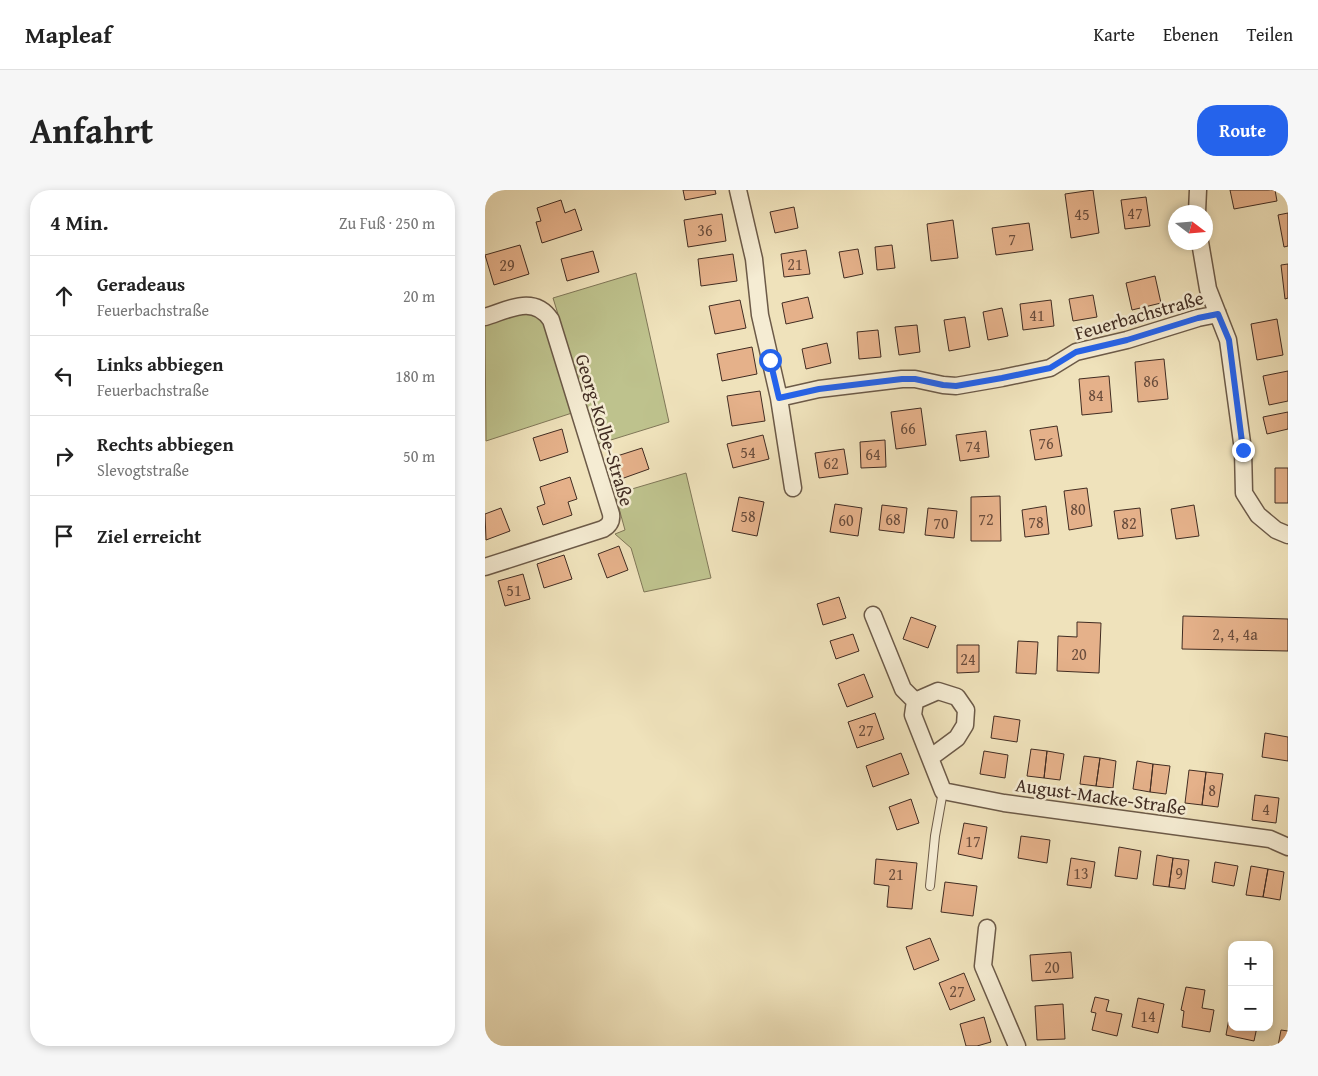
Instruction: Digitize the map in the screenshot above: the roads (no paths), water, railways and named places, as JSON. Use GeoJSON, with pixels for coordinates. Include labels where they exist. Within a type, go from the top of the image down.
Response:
{"type":"FeatureCollection","features":[{"type":"Feature","properties":{"kind":"street"},"geometry":{"type":"LineString","coordinates":[[738,190],[754,258],[760,315],[779,398],[793,488]]}},
{"type":"Feature","properties":{"kind":"street"},"geometry":{"type":"LineString","coordinates":[[1197,205],[1198,190]]}},
{"type":"Feature","properties":{"kind":"street"},"geometry":{"type":"LineString","coordinates":[[1202,250],[1207,289],[1229,340],[1243,450],[1244,493],[1259,514],[1276,530],[1288,534]]}},
{"type":"Feature","properties":{"kind":"street","name":"Georg-Kolbe-Straße"},"geometry":{"type":"LineString","coordinates":[[485,317],[531,305],[546,312],[551,320],[611,514],[610,523],[603,529],[485,567]]}},
{"type":"Feature","properties":{"kind":"street","name":"Feuerbachstraße"},"geometry":{"type":"LineString","coordinates":[[779,398],[819,389],[902,379],[915,379],[956,386],[1002,378],[1050,368],[1076,352],[1127,340],[1198,318],[1218,314]]}},
{"type":"Feature","properties":{"kind":"street"},"geometry":{"type":"LineString","coordinates":[[873,615],[903,689],[915,701]]}},
{"type":"Feature","properties":{"kind":"street"},"geometry":{"type":"LineString","coordinates":[[915,701],[938,691],[957,697],[966,710],[965,724],[957,738],[930,758]]}},
{"type":"Feature","properties":{"kind":"street"},"geometry":{"type":"LineString","coordinates":[[915,701],[913,715],[943,791]]}},
{"type":"Feature","properties":{"kind":"street","name":"August-Macke-Straße"},"geometry":{"type":"LineString","coordinates":[[943,791],[1004,803],[1270,839],[1288,847]]}},
{"type":"Feature","properties":{"kind":"street"},"geometry":{"type":"LineString","coordinates":[[987,928],[983,966],[1017,1046]]}},
{"type":"Feature","properties":{"kind":"lane"},"geometry":{"type":"LineString","coordinates":[[930,886],[935,836],[943,791]]}}]}
